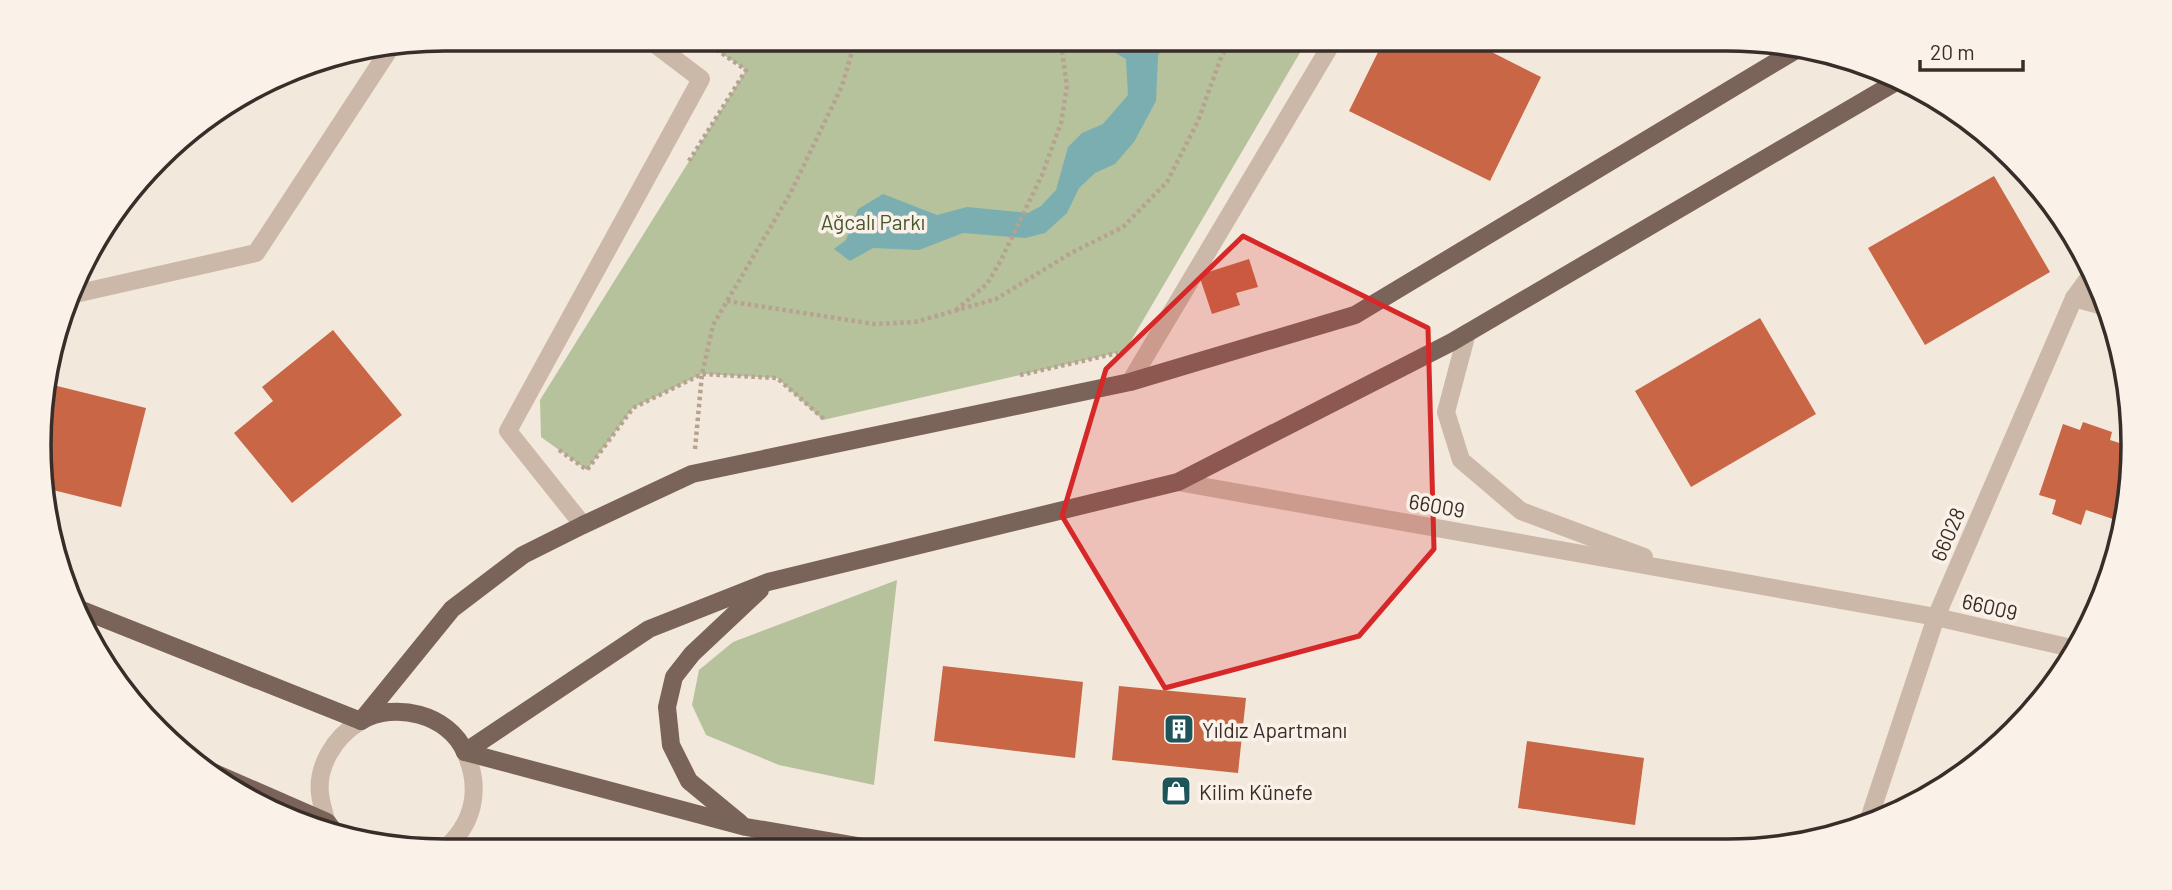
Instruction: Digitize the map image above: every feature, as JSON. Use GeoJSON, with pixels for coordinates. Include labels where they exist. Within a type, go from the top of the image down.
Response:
{"type":"FeatureCollection","features":[{"type":"Feature","properties":{"kind":"main road"},"geometry":{"type":"LineString","coordinates":[[361,721],[452,609],[523,555],[692,474],[1130,382],[1355,315],[1787,55]]}},
{"type":"Feature","properties":{"kind":"main road"},"geometry":{"type":"LineString","coordinates":[[465,752],[649,629],[768,582],[1178,482],[1467,333],[1889,86]]}},
{"type":"Feature","properties":{"kind":"main road"},"geometry":{"type":"LineString","coordinates":[[746,827],[689,781],[671,745],[667,707],[674,677],[692,654],[768,582]]}},
{"type":"Feature","properties":{"kind":"main road"},"geometry":{"type":"LineString","coordinates":[[88,612],[361,721]]}},
{"type":"Feature","properties":{"kind":"main road"},"geometry":{"type":"LineString","coordinates":[[361,721],[395,710],[421,714],[444,726],[465,752],[746,827],[816,839]]}},
{"type":"Feature","properties":{"kind":"street"},"geometry":{"type":"LineString","coordinates":[[583,525],[508,431],[701,79],[664,51]]}},
{"type":"Feature","properties":{"kind":"street"},"geometry":{"type":"LineString","coordinates":[[1130,382],[1327,51]]}},
{"type":"Feature","properties":{"kind":"street"},"geometry":{"type":"LineString","coordinates":[[82,292],[256,253],[386,55]]}},
{"type":"Feature","properties":{"kind":"street","name":"66028"},"geometry":{"type":"LineString","coordinates":[[1871,811],[1936,617],[2074,298],[2086,282]]}},
{"type":"Feature","properties":{"kind":"street"},"geometry":{"type":"LineString","coordinates":[[2074,298],[2095,304]]}},
{"type":"Feature","properties":{"kind":"street","name":"66009"},"geometry":{"type":"LineString","coordinates":[[1467,333],[1446,412],[1461,460],[1521,511],[1687,573]]}},
{"type":"Feature","properties":{"kind":"street","name":"66009"},"geometry":{"type":"LineString","coordinates":[[1178,482],[1936,617],[2065,647]]}},
{"type":"Feature","properties":{"kind":"street"},"geometry":{"type":"LineString","coordinates":[[327,821],[320,798],[321,773],[331,749],[347,729],[361,721]]}},
{"type":"Feature","properties":{"kind":"street"},"geometry":{"type":"LineString","coordinates":[[456,839],[469,819],[475,794],[472,768],[465,752]]}},
{"type":"Feature","properties":{"kind":"path"},"geometry":{"type":"LineString","coordinates":[[687,164],[747,70],[719,51]]}},
{"type":"Feature","properties":{"kind":"path"},"geometry":{"type":"LineString","coordinates":[[692,474],[702,374],[713,325],[790,194],[842,86],[852,51]]}},
{"type":"Feature","properties":{"kind":"path"},"geometry":{"type":"LineString","coordinates":[[952,313],[987,284],[1042,175],[1062,123],[1067,86],[1062,51]]}},
{"type":"Feature","properties":{"kind":"path"},"geometry":{"type":"LineString","coordinates":[[727,301],[874,324],[915,322],[996,299],[1071,253],[1123,227],[1167,182],[1198,121],[1225,51]]}},
{"type":"Feature","properties":{"kind":"path"},"geometry":{"type":"LineString","coordinates":[[1007,378],[1125,351]]}},
{"type":"Feature","properties":{"kind":"path"},"geometry":{"type":"LineString","coordinates":[[550,443],[587,470],[633,408],[702,374],[777,378],[822,420],[836,417]]}},
{"type":"Feature","properties":{"kind":"highlighted area"},"geometry":{"type":"Polygon","coordinates":[[[1243,236],[1428,328],[1434,549],[1359,636],[1165,688],[1062,516],[1106,369],[1243,236]]]}},
{"type":"Feature","properties":{"kind":"green space","name":"Ağcalı Parkı"},"geometry":{"type":"Polygon","coordinates":[[[718,51],[1301,51],[1125,351],[823,420],[777,378],[702,374],[633,408],[587,470],[541,437],[540,400],[746,70],[718,51]]]}},
{"type":"Feature","properties":{"kind":"green space"},"geometry":{"type":"Polygon","coordinates":[[[897,580],[874,785],[779,765],[706,735],[692,705],[699,670],[733,642],[897,580]]]}},
{"type":"Feature","properties":{"kind":"water"},"geometry":{"type":"Polygon","coordinates":[[[1112,51],[1161,51],[1158,56],[1156,101],[1134,142],[1115,164],[1095,173],[1079,188],[1067,213],[1045,233],[1025,238],[963,233],[919,250],[873,248],[850,261],[834,249],[846,240],[858,209],[883,194],[937,215],[967,207],[1028,213],[1041,206],[1056,190],[1068,147],[1082,133],[1103,124],[1128,95],[1126,59],[1112,51]]]}},
{"type":"Feature","properties":{"kind":"building"},"geometry":{"type":"Polygon","coordinates":[[[1379,51],[1490,51],[1541,77],[1490,181],[1349,111],[1379,51]]]}},
{"type":"Feature","properties":{"kind":"building"},"geometry":{"type":"Polygon","coordinates":[[[1994,176],[2050,272],[1925,345],[1868,248],[1994,176]]]}},
{"type":"Feature","properties":{"kind":"building"},"geometry":{"type":"Polygon","coordinates":[[[1249,259],[1258,287],[1236,293],[1240,305],[1212,314],[1199,275],[1249,259]]]}},
{"type":"Feature","properties":{"kind":"building"},"geometry":{"type":"Polygon","coordinates":[[[1760,318],[1816,414],[1691,487],[1635,391],[1760,318]]]}},
{"type":"Feature","properties":{"kind":"building"},"geometry":{"type":"Polygon","coordinates":[[[333,330],[402,415],[292,503],[234,433],[273,401],[262,387],[333,330]]]}},
{"type":"Feature","properties":{"kind":"building"},"geometry":{"type":"Polygon","coordinates":[[[55,386],[146,408],[121,507],[54,490],[51,445],[55,386]]]}},
{"type":"Feature","properties":{"kind":"building"},"geometry":{"type":"Polygon","coordinates":[[[2083,422],[2112,432],[2110,440],[2121,443],[2114,519],[2086,510],[2081,525],[2052,514],[2056,500],[2039,495],[2063,424],[2080,430],[2083,422]]]}},
{"type":"Feature","properties":{"kind":"building"},"geometry":{"type":"Polygon","coordinates":[[[943,666],[1083,682],[1075,758],[934,741],[943,666]]]}},
{"type":"Feature","properties":{"kind":"building","name":"Yıldız Apartmanı"},"geometry":{"type":"Polygon","coordinates":[[[1119,686],[1246,698],[1238,773],[1112,760],[1119,686]]]}},
{"type":"Feature","properties":{"kind":"building"},"geometry":{"type":"Polygon","coordinates":[[[1527,741],[1644,758],[1635,825],[1518,808],[1527,741]]]}},
{"type":"Feature","properties":{"kind":"place","name":"Yıldız Apartmanı"},"geometry":{"type":"Point","coordinates":[1179,729]}},
{"type":"Feature","properties":{"kind":"place","name":"Kilim Künefe"},"geometry":{"type":"Point","coordinates":[1176,791]}}]}
